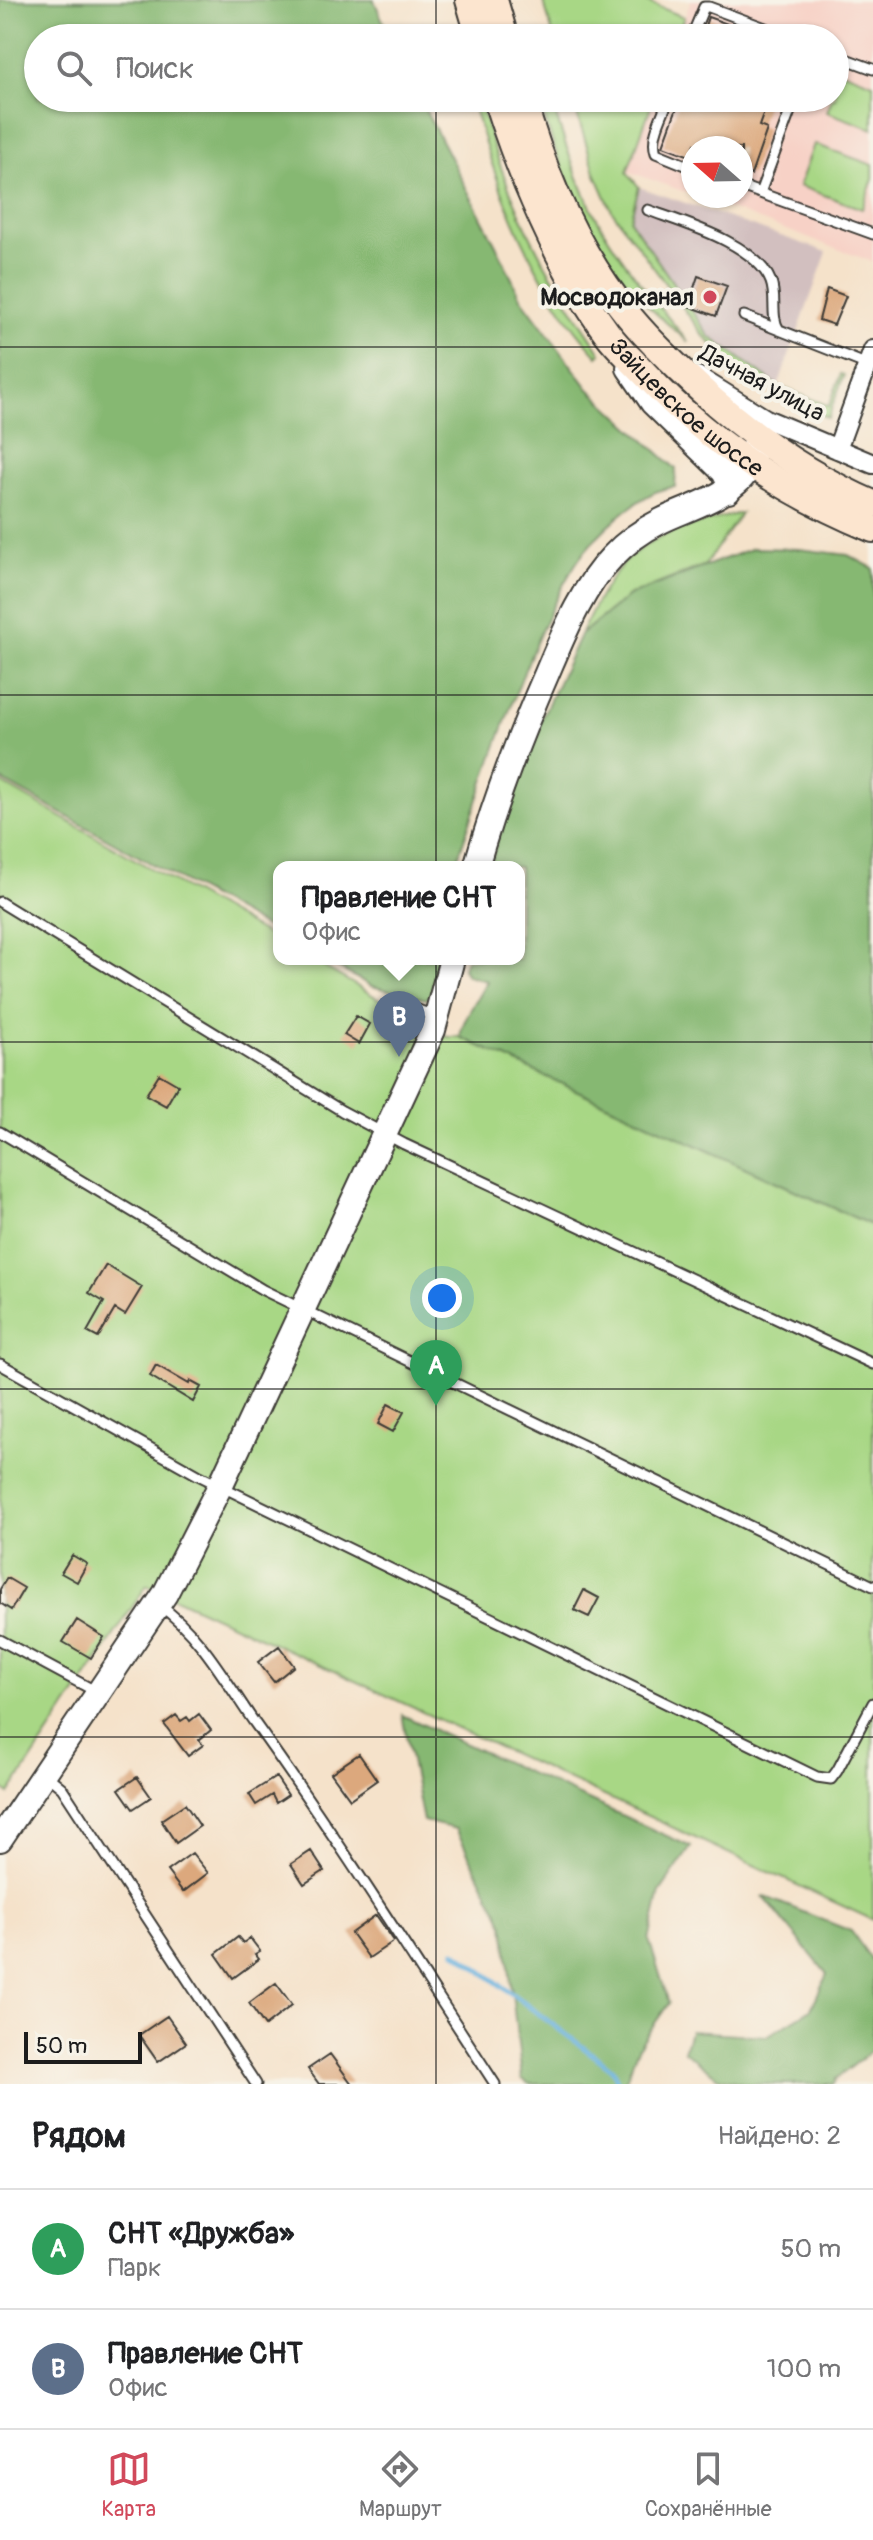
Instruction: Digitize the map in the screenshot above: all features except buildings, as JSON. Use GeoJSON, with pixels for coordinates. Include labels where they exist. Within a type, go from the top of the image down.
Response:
{"type":"FeatureCollection","features":[{"type":"Feature","properties":{"kind":"main road"},"geometry":{"type":"LineString","coordinates":[[469,0],[476,24]]}},
{"type":"Feature","properties":{"kind":"main road"},"geometry":{"type":"LineString","coordinates":[[494,0],[501,24]]}},
{"type":"Feature","properties":{"kind":"main road","name":"Зайцевское шоссе"},"geometry":{"type":"LineString","coordinates":[[501,112],[556,247],[608,335],[680,411],[751,466],[800,495],[873,529]]}},
{"type":"Feature","properties":{"kind":"main road","name":"Зайцевское шоссе"},"geometry":{"type":"LineString","coordinates":[[527,112],[547,174],[583,247],[629,317],[733,420],[760,440],[848,493],[873,504]]}},
{"type":"Feature","properties":{"kind":"street"},"geometry":{"type":"LineString","coordinates":[[608,335],[653,403],[724,472],[728,491]]}},
{"type":"Feature","properties":{"kind":"street"},"geometry":{"type":"LineString","coordinates":[[837,449],[870,358]]}},
{"type":"Feature","properties":{"kind":"street","name":"Дачная улица"},"geometry":{"type":"LineString","coordinates":[[673,363],[761,416],[873,464]]}},
{"type":"Feature","properties":{"kind":"street"},"geometry":{"type":"LineString","coordinates":[[478,861],[498,792],[517,743],[560,643],[595,578],[623,547],[649,527],[728,491],[751,466],[754,444],[733,420]]}},
{"type":"Feature","properties":{"kind":"street"},"geometry":{"type":"LineString","coordinates":[[751,466],[778,465],[848,493]]}},
{"type":"Feature","properties":{"kind":"street"},"geometry":{"type":"LineString","coordinates":[[0,1839],[159,1605],[219,1486],[437,1018],[450,965]]}},
{"type":"Feature","properties":{"kind":"lane"},"geometry":{"type":"LineString","coordinates":[[696,24],[704,7],[709,7],[755,24]]}},
{"type":"Feature","properties":{"kind":"lane"},"geometry":{"type":"LineString","coordinates":[[849,60],[873,69]]}},
{"type":"Feature","properties":{"kind":"lane"},"geometry":{"type":"LineString","coordinates":[[664,112],[653,147],[656,153],[681,163]]}},
{"type":"Feature","properties":{"kind":"lane"},"geometry":{"type":"LineString","coordinates":[[760,193],[790,112]]}},
{"type":"Feature","properties":{"kind":"lane"},"geometry":{"type":"LineString","coordinates":[[753,190],[873,234]]}},
{"type":"Feature","properties":{"kind":"lane"},"geometry":{"type":"LineString","coordinates":[[648,210],[724,239],[751,258],[771,281],[775,311],[773,321],[779,330]]}},
{"type":"Feature","properties":{"kind":"lane"},"geometry":{"type":"LineString","coordinates":[[744,316],[870,358]]}},
{"type":"Feature","properties":{"kind":"lane"},"geometry":{"type":"LineString","coordinates":[[0,902],[383,1133],[873,1364]]}},
{"type":"Feature","properties":{"kind":"lane"},"geometry":{"type":"LineString","coordinates":[[397,1002],[437,1018]]}},
{"type":"Feature","properties":{"kind":"lane"},"geometry":{"type":"LineString","coordinates":[[0,1132],[237,1276],[873,1586]]}},
{"type":"Feature","properties":{"kind":"lane"},"geometry":{"type":"LineString","coordinates":[[0,1364],[219,1486],[817,1777],[831,1779],[873,1703]]}},
{"type":"Feature","properties":{"kind":"lane"},"geometry":{"type":"LineString","coordinates":[[159,1605],[185,1625],[281,1760],[352,1863],[495,2084]]}},
{"type":"Feature","properties":{"kind":"lane"},"geometry":{"type":"LineString","coordinates":[[0,1640],[100,1694]]}},
{"type":"Feature","properties":{"kind":"lane"},"geometry":{"type":"LineString","coordinates":[[45,1774],[62,1788],[256,2084]]}},
{"type":"Feature","properties":{"kind":"shaded area"},"geometry":{"type":"Polygon","coordinates":[[[691,0],[873,0],[873,262],[727,208],[753,208],[753,136],[681,136],[681,191],[628,171],[650,112],[849,112],[849,24],[682,24],[691,0]]]}},
{"type":"Feature","properties":{"kind":"shaded area"},"geometry":{"type":"Polygon","coordinates":[[[639,187],[681,202],[681,208],[700,208],[827,252],[778,386],[710,337],[630,219],[639,187]]]}},
{"type":"Feature","properties":{"kind":"green space"},"geometry":{"type":"Polygon","coordinates":[[[0,0],[374,0],[384,24],[24,24],[24,112],[426,112],[521,298],[589,389],[676,469],[675,487],[634,504],[607,527],[577,562],[541,630],[457,861],[273,861],[273,932],[0,779],[0,0]]]}},
{"type":"Feature","properties":{"kind":"green space"},"geometry":{"type":"Polygon","coordinates":[[[543,0],[642,0],[684,17],[681,24],[550,24],[543,0]]]}},
{"type":"Feature","properties":{"kind":"green space"},"geometry":{"type":"Polygon","coordinates":[[[849,74],[873,83],[873,129],[827,112],[849,112],[849,74]]]}},
{"type":"Feature","properties":{"kind":"green space"},"geometry":{"type":"Polygon","coordinates":[[[475,112],[483,112],[525,225],[558,287],[601,353],[598,356],[554,299],[536,267],[493,167],[475,112]]]}},
{"type":"Feature","properties":{"kind":"green space"},"geometry":{"type":"Polygon","coordinates":[[[543,112],[555,112],[581,185],[604,230],[638,280],[688,342],[636,294],[614,266],[575,197],[543,112]]]}},
{"type":"Feature","properties":{"kind":"green space"},"geometry":{"type":"Polygon","coordinates":[[[576,112],[649,112],[627,172],[639,187],[630,220],[710,337],[778,386],[829,406],[841,374],[844,375],[828,418],[751,378],[724,358],[704,336],[612,211],[596,175],[576,112]]]}},
{"type":"Feature","properties":{"kind":"green space"},"geometry":{"type":"Polygon","coordinates":[[[814,144],[873,165],[873,179],[862,209],[799,186],[814,144]]]}},
{"type":"Feature","properties":{"kind":"green space"},"geometry":{"type":"Polygon","coordinates":[[[741,513],[705,565],[630,595],[580,635],[610,581],[634,553],[677,530],[741,513]]]}},
{"type":"Feature","properties":{"kind":"green space"},"geometry":{"type":"Polygon","coordinates":[[[753,548],[848,555],[873,568],[873,1226],[460,1037],[467,1015],[487,981],[467,976],[464,965],[525,965],[525,861],[492,861],[523,758],[580,635],[630,595],[753,548]]]}},
{"type":"Feature","properties":{"kind":"green space"},"geometry":{"type":"Polygon","coordinates":[[[0,782],[273,939],[273,965],[320,965],[433,1030],[448,1037],[460,1037],[873,1226],[873,1920],[147,1585],[9,1794],[0,1787],[0,782]]]}},
{"type":"Feature","properties":{"kind":"green space"},"geometry":{"type":"Polygon","coordinates":[[[333,965],[436,965],[431,995],[426,999],[371,986],[333,965]]]}},
{"type":"Feature","properties":{"kind":"green space"},"geometry":{"type":"Polygon","coordinates":[[[402,1715],[691,1847],[660,1892],[649,1940],[669,2003],[639,2046],[624,2084],[530,2084],[522,2079],[504,1924],[456,1829],[423,1821],[402,1715]]]}},
{"type":"Feature","properties":{"kind":"green space"},"geometry":{"type":"Polygon","coordinates":[[[763,1896],[851,1931],[873,1962],[873,2050],[833,2084],[747,2084],[718,2077],[684,2051],[690,2031],[767,2036],[811,2009],[827,1974],[763,1896]]]}},
{"type":"Feature","properties":{"kind":"waterway"},"geometry":{"type":"LineString","coordinates":[[455,1951],[612,2069],[619,2084]]}},
{"type":"Feature","properties":{"kind":"place","name":"Мосводоканал"},"geometry":{"type":"Point","coordinates":[710,297]}},
{"type":"Feature","properties":{"kind":"place","name":"Правление СНТ"},"geometry":{"type":"Point","coordinates":[399,1057]}},
{"type":"Feature","properties":{"kind":"place","name":"СНТ «Дружба»"},"geometry":{"type":"Point","coordinates":[436,1406]}}]}
